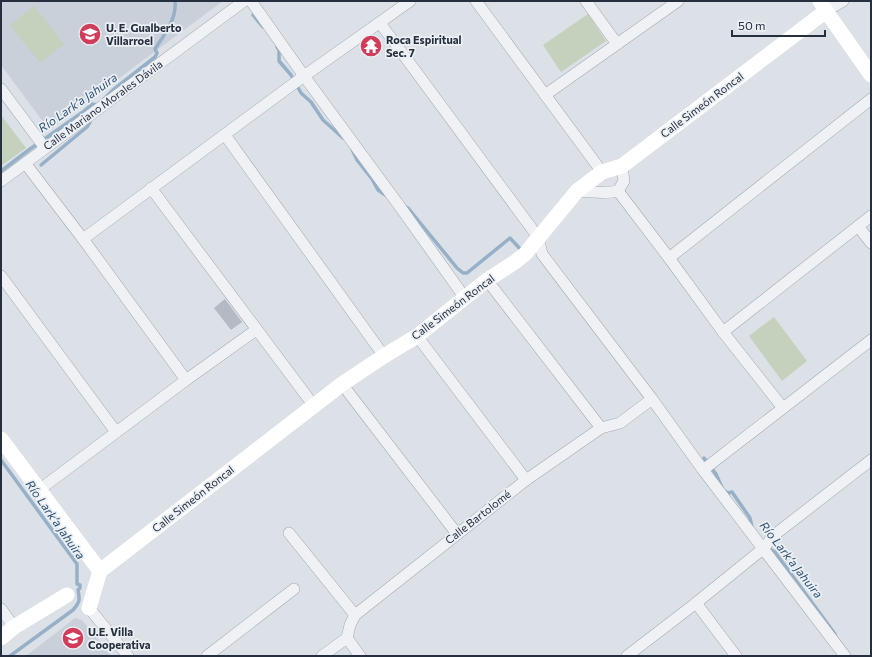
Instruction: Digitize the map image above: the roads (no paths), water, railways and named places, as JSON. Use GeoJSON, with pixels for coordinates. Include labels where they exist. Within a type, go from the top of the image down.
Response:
{"type":"FeatureCollection","features":[{"type":"Feature","properties":{"kind":"street","name":"Calle Mariano Morales Dávila"},"geometry":{"type":"LineString","coordinates":[[1,181],[244,1]]}},
{"type":"Feature","properties":{"kind":"street"},"geometry":{"type":"LineString","coordinates":[[251,1],[465,298]]}},
{"type":"Feature","properties":{"kind":"street"},"geometry":{"type":"LineString","coordinates":[[83,239],[304,76],[410,1]]}},
{"type":"Feature","properties":{"kind":"street"},"geometry":{"type":"LineString","coordinates":[[476,1],[602,172]]}},
{"type":"Feature","properties":{"kind":"street"},"geometry":{"type":"LineString","coordinates":[[586,1],[617,44]]}},
{"type":"Feature","properties":{"kind":"street"},"geometry":{"type":"LineString","coordinates":[[545,95],[678,1]]}},
{"type":"Feature","properties":{"kind":"street"},"geometry":{"type":"LineString","coordinates":[[843,1],[823,6],[871,75]]}},
{"type":"Feature","properties":{"kind":"street","name":"Calle Simeón Roncal"},"geometry":{"type":"LineString","coordinates":[[100,571],[342,384],[417,336],[487,280],[525,254],[577,191],[602,172],[622,166],[823,6]]}},
{"type":"Feature","properties":{"kind":"street"},"geometry":{"type":"LineString","coordinates":[[380,23],[538,237],[542,254],[652,399],[703,470],[845,656]]}},
{"type":"Feature","properties":{"kind":"street"},"geometry":{"type":"LineString","coordinates":[[1,89],[45,148]]}},
{"type":"Feature","properties":{"kind":"street"},"geometry":{"type":"LineString","coordinates":[[669,258],[871,99]]}},
{"type":"Feature","properties":{"kind":"street"},"geometry":{"type":"LineString","coordinates":[[225,135],[384,356]]}},
{"type":"Feature","properties":{"kind":"street"},"geometry":{"type":"LineString","coordinates":[[25,163],[83,239],[186,380]]}},
{"type":"Feature","properties":{"kind":"street"},"geometry":{"type":"LineString","coordinates":[[577,191],[610,193],[618,191],[624,181],[622,166]]}},
{"type":"Feature","properties":{"kind":"street"},"geometry":{"type":"LineString","coordinates":[[151,188],[314,406]]}},
{"type":"Feature","properties":{"kind":"street"},"geometry":{"type":"LineString","coordinates":[[618,191],[723,332],[783,408]]}},
{"type":"Feature","properties":{"kind":"street"},"geometry":{"type":"LineString","coordinates":[[723,332],[871,216]]}},
{"type":"Feature","properties":{"kind":"street"},"geometry":{"type":"LineString","coordinates":[[858,226],[871,243]]}},
{"type":"Feature","properties":{"kind":"street"},"geometry":{"type":"LineString","coordinates":[[1,276],[116,432]]}},
{"type":"Feature","properties":{"kind":"street"},"geometry":{"type":"LineString","coordinates":[[487,280],[601,428]]}},
{"type":"Feature","properties":{"kind":"street"},"geometry":{"type":"LineString","coordinates":[[39,490],[186,380],[256,330]]}},
{"type":"Feature","properties":{"kind":"street"},"geometry":{"type":"LineString","coordinates":[[417,336],[526,480]]}},
{"type":"Feature","properties":{"kind":"street"},"geometry":{"type":"LineString","coordinates":[[703,470],[871,340]]}},
{"type":"Feature","properties":{"kind":"street"},"geometry":{"type":"LineString","coordinates":[[342,384],[457,534]]}},
{"type":"Feature","properties":{"kind":"street","name":"Calle Bartolomé"},"geometry":{"type":"LineString","coordinates":[[355,615],[526,480],[601,428],[620,423],[652,399]]}},
{"type":"Feature","properties":{"kind":"street"},"geometry":{"type":"LineString","coordinates":[[1,439],[100,571],[89,608],[128,656]]}},
{"type":"Feature","properties":{"kind":"street"},"geometry":{"type":"LineString","coordinates":[[627,656],[764,548],[772,536],[871,460]]}},
{"type":"Feature","properties":{"kind":"street"},"geometry":{"type":"LineString","coordinates":[[289,533],[355,615],[350,625],[347,638],[322,656]]}},
{"type":"Feature","properties":{"kind":"street"},"geometry":{"type":"LineString","coordinates":[[207,656],[294,589]]}},
{"type":"Feature","properties":{"kind":"street"},"geometry":{"type":"LineString","coordinates":[[1,638],[14,627],[67,595]]}},
{"type":"Feature","properties":{"kind":"street"},"geometry":{"type":"LineString","coordinates":[[696,603],[736,656]]}},
{"type":"Feature","properties":{"kind":"street"},"geometry":{"type":"LineString","coordinates":[[1,609],[14,627]]}},
{"type":"Feature","properties":{"kind":"street"},"geometry":{"type":"LineString","coordinates":[[347,638],[360,656]]}},
{"type":"Feature","properties":{"kind":"waterway","name":"Río Lark’a Jahuira"},"geometry":{"type":"LineString","coordinates":[[105,98],[155,57],[157,53],[155,49],[172,20],[175,1]]}},
{"type":"Feature","properties":{"kind":"waterway"},"geometry":{"type":"LineString","coordinates":[[253,15],[263,27]]}},
{"type":"Feature","properties":{"kind":"waterway"},"geometry":{"type":"LineString","coordinates":[[277,47],[279,50],[279,61],[291,75],[301,93],[311,102],[323,120],[343,138]]}},
{"type":"Feature","properties":{"kind":"waterway","name":"Río Lark’a Jahuira"},"geometry":{"type":"LineString","coordinates":[[1,171],[92,104],[97,105]]}},
{"type":"Feature","properties":{"kind":"waterway"},"geometry":{"type":"LineString","coordinates":[[41,165],[87,127],[90,122]]}},
{"type":"Feature","properties":{"kind":"waterway"},"geometry":{"type":"LineString","coordinates":[[352,149],[357,160],[372,179],[378,190],[387,196]]}},
{"type":"Feature","properties":{"kind":"waterway"},"geometry":{"type":"LineString","coordinates":[[404,206],[408,208],[457,268],[463,273],[467,273],[510,238],[523,252]]}},
{"type":"Feature","properties":{"kind":"waterway","name":"Río Lark’a Jahuira"},"geometry":{"type":"LineString","coordinates":[[704,458],[716,474],[723,490],[728,493],[732,492],[750,518],[752,527]]}},
{"type":"Feature","properties":{"kind":"waterway","name":"Río Lark’a Jahuira"},"geometry":{"type":"LineString","coordinates":[[1,460],[77,564],[77,584],[80,585],[78,590],[79,601],[73,610],[10,656]]}},
{"type":"Feature","properties":{"kind":"waterway","name":"Río Lark’a Jahuira"},"geometry":{"type":"LineString","coordinates":[[768,548],[775,552],[835,634]]}},
{"type":"Feature","properties":{"kind":"place","name":"U. E. Gualberto Villarroel"},"geometry":{"type":"Point","coordinates":[90,34]}},
{"type":"Feature","properties":{"kind":"place","name":"Roca Espiritual Sec. 7"},"geometry":{"type":"Point","coordinates":[371,46]}},
{"type":"Feature","properties":{"kind":"place","name":"U.E. Villa Cooperativa"},"geometry":{"type":"Point","coordinates":[73,638]}}]}
